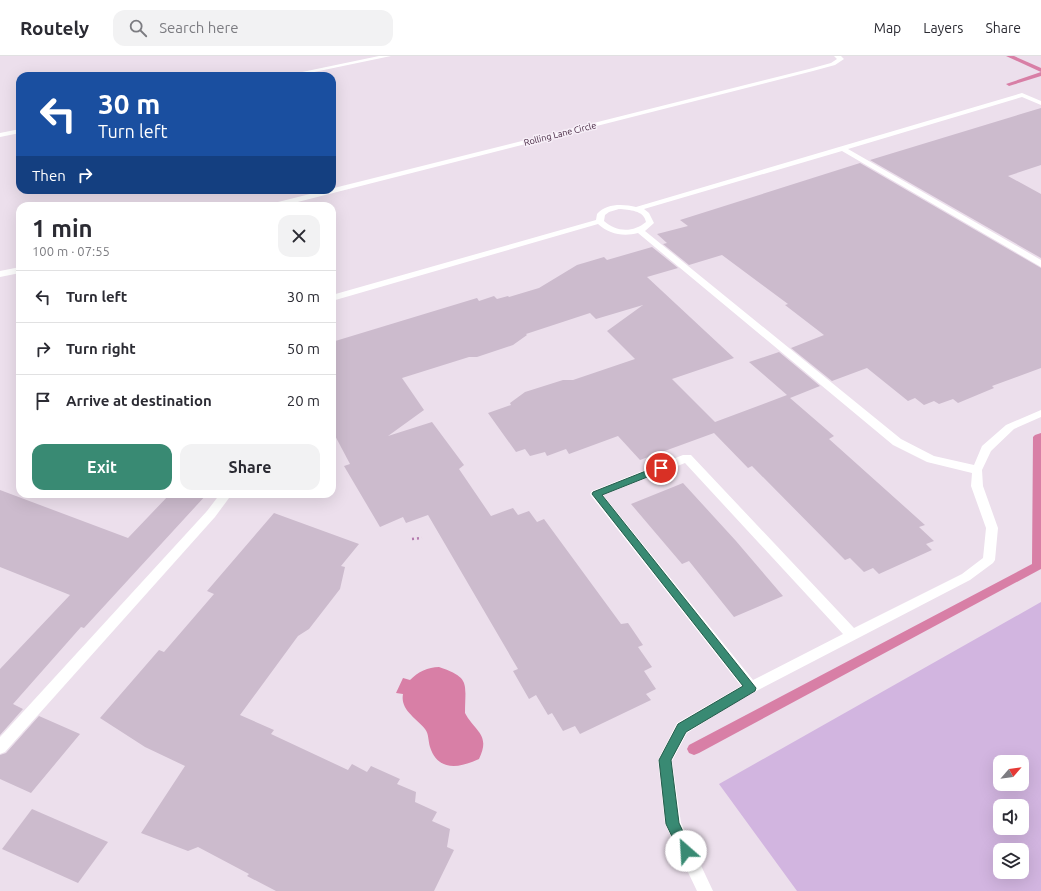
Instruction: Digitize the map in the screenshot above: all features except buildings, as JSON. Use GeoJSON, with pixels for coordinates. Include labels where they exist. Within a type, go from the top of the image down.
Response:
{"type":"FeatureCollection","features":[{"type":"Feature","properties":{"kind":"street"},"geometry":{"type":"LineString","coordinates":[[306,72],[388,56]]}},
{"type":"Feature","properties":{"kind":"street","name":"Rolling Lane Circle"},"geometry":{"type":"LineString","coordinates":[[336,190],[812,70],[833,64],[841,59],[837,56]]}},
{"type":"Feature","properties":{"kind":"street"},"geometry":{"type":"LineString","coordinates":[[638,209],[1022,95],[1041,103]]}},
{"type":"Feature","properties":{"kind":"street"},"geometry":{"type":"LineString","coordinates":[[0,135],[16,132]]}},
{"type":"Feature","properties":{"kind":"street"},"geometry":{"type":"LineString","coordinates":[[842,148],[1041,264]]}},
{"type":"Feature","properties":{"kind":"street","name":"Rolling Lane Circle"},"geometry":{"type":"LineString","coordinates":[[289,202],[321,194]]}},
{"type":"Feature","properties":{"kind":"street"},"geometry":{"type":"LineString","coordinates":[[628,207],[638,209],[650,219],[650,223],[640,231],[626,233],[617,232],[604,226],[600,221],[601,214],[612,208],[628,207]]}},
{"type":"Feature","properties":{"kind":"street"},"geometry":{"type":"LineString","coordinates":[[336,297],[600,221]]}},
{"type":"Feature","properties":{"kind":"street"},"geometry":{"type":"LineString","coordinates":[[640,231],[897,442],[931,459],[977,470]]}},
{"type":"Feature","properties":{"kind":"street"},"geometry":{"type":"LineString","coordinates":[[0,274],[16,271]]}},
{"type":"Feature","properties":{"kind":"street"},"geometry":{"type":"LineString","coordinates":[[705,891],[673,824],[665,760],[682,728],[751,688],[966,577],[989,560],[992,528],[977,486],[977,470],[986,449],[1010,427],[1041,413]]}},
{"type":"Feature","properties":{"kind":"street"},"geometry":{"type":"LineString","coordinates":[[751,688],[596,494],[688,458],[853,636]]}},
{"type":"Feature","properties":{"kind":"street"},"geometry":{"type":"LineString","coordinates":[[0,747],[211,514],[223,498]]}},
{"type":"Feature","properties":{"kind":"path"},"geometry":{"type":"LineString","coordinates":[[412,539],[422,538]]}},
{"type":"Feature","properties":{"kind":"shaded area"},"geometry":{"type":"Polygon","coordinates":[[[1041,602],[1041,891],[797,891],[719,784],[1041,602]]]}},
{"type":"Feature","properties":{"kind":"shaded area"},"geometry":{"type":"Polygon","coordinates":[[[439,667],[461,678],[465,688],[465,713],[482,738],[482,751],[479,759],[457,766],[450,766],[438,761],[430,747],[426,731],[406,709],[403,694],[396,693],[403,678],[410,680],[423,670],[439,667]]]}},
{"type":"Feature","properties":{"kind":"waterway"},"geometry":{"type":"LineString","coordinates":[[1009,56],[1041,70]]}},
{"type":"Feature","properties":{"kind":"waterway"},"geometry":{"type":"LineString","coordinates":[[1009,84],[1041,74]]}},
{"type":"Feature","properties":{"kind":"waterway"},"geometry":{"type":"LineString","coordinates":[[694,749],[1037,566],[1038,437],[1041,436]]}},
{"type":"Feature","properties":{"kind":"route"},"geometry":{"type":"LineString","coordinates":[[661,468],[596,494],[751,688],[734,696],[682,728],[665,760],[673,824],[686,851]]}}]}
